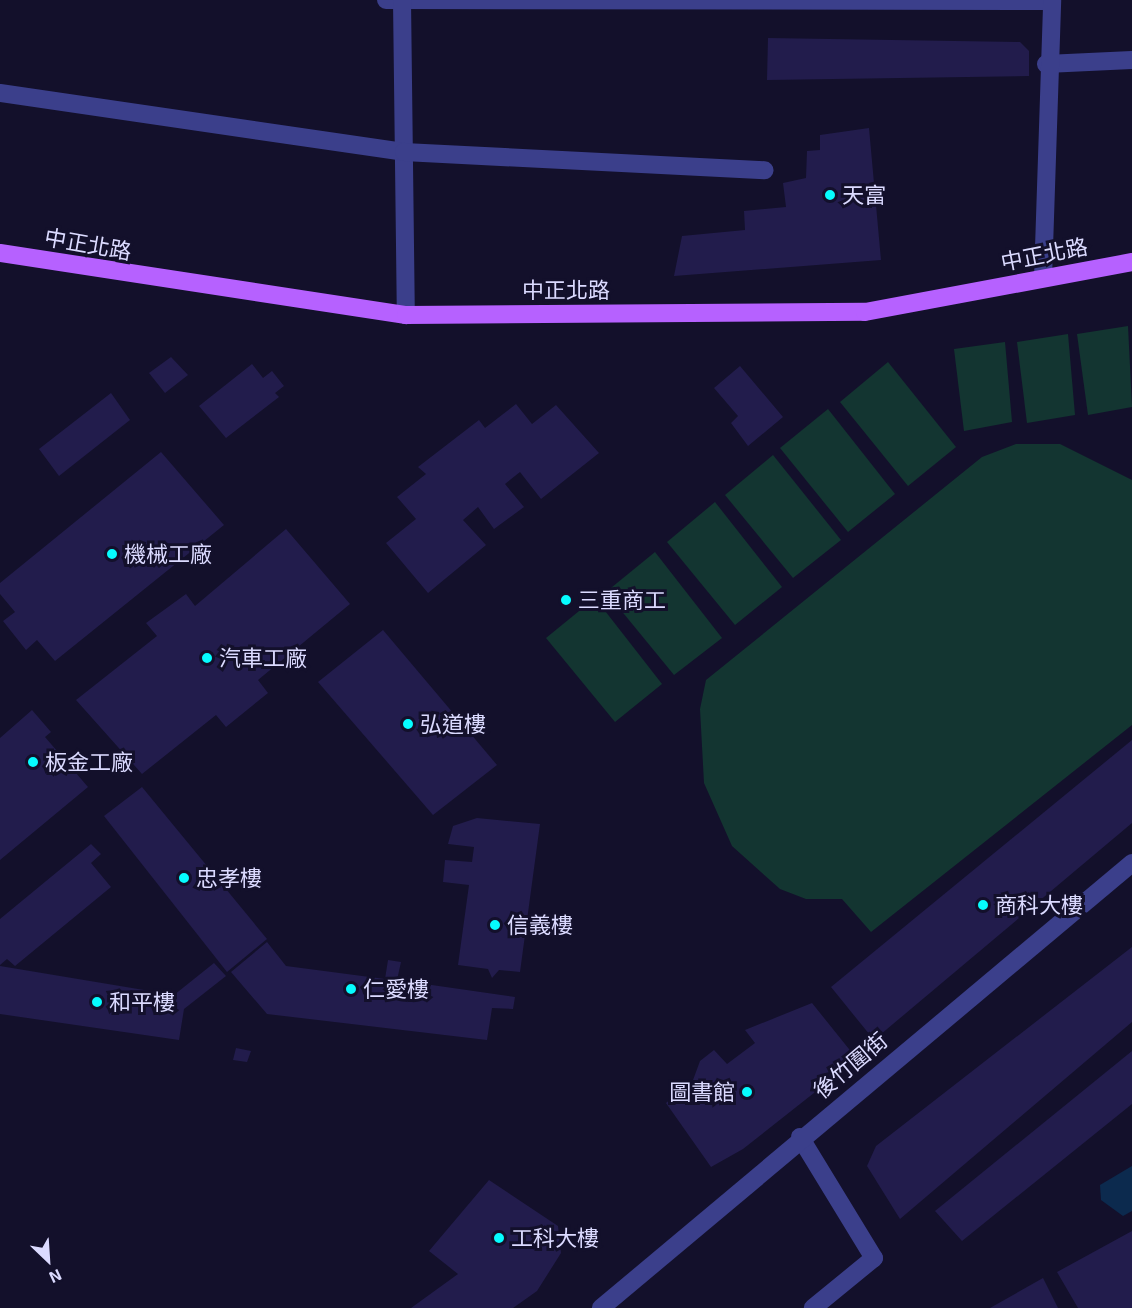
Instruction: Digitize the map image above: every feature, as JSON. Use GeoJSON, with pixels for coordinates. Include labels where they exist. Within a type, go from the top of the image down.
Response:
{"type":"FeatureCollection","features":[{"type":"Feature","properties":{"kind":"main road","name":"中正北路"},"geometry":{"type":"LineString","coordinates":[[0,253],[406,315],[865,312],[1132,262]]}},
{"type":"Feature","properties":{"kind":"street"},"geometry":{"type":"LineString","coordinates":[[406,315],[404,152],[397,1],[1051,1],[1046,64],[1043,278]]}},
{"type":"Feature","properties":{"kind":"street"},"geometry":{"type":"LineString","coordinates":[[1046,64],[1132,60]]}},
{"type":"Feature","properties":{"kind":"street"},"geometry":{"type":"LineString","coordinates":[[0,93],[404,152],[765,170]]}},
{"type":"Feature","properties":{"kind":"street","name":"後竹圍街"},"geometry":{"type":"LineString","coordinates":[[602,1308],[800,1137],[1132,863]]}},
{"type":"Feature","properties":{"kind":"street"},"geometry":{"type":"LineString","coordinates":[[800,1137],[874,1258],[813,1308]]}},
{"type":"Feature","properties":{"kind":"green space"},"geometry":{"type":"Polygon","coordinates":[[[1128,326],[1132,407],[1088,415],[1077,334],[1128,326]]]}},
{"type":"Feature","properties":{"kind":"green space"},"geometry":{"type":"Polygon","coordinates":[[[1068,334],[1075,415],[1027,423],[1017,342],[1068,334]]]}},
{"type":"Feature","properties":{"kind":"green space"},"geometry":{"type":"Polygon","coordinates":[[[1005,342],[1012,422],[964,431],[954,349],[1005,342]]]}},
{"type":"Feature","properties":{"kind":"green space"},"geometry":{"type":"Polygon","coordinates":[[[888,362],[956,447],[908,486],[840,402],[888,362]]]}},
{"type":"Feature","properties":{"kind":"green space"},"geometry":{"type":"Polygon","coordinates":[[[828,409],[895,494],[848,532],[780,448],[828,409]]]}},
{"type":"Feature","properties":{"kind":"green space"},"geometry":{"type":"Polygon","coordinates":[[[1016,444],[1060,444],[1132,480],[1132,725],[871,932],[842,899],[806,899],[780,889],[732,846],[704,783],[700,709],[706,680],[982,457],[1016,444]]]}},
{"type":"Feature","properties":{"kind":"green space"},"geometry":{"type":"Polygon","coordinates":[[[773,455],[841,540],[793,578],[725,495],[773,455]]]}},
{"type":"Feature","properties":{"kind":"green space"},"geometry":{"type":"Polygon","coordinates":[[[715,502],[782,587],[735,625],[667,542],[715,502]]]}},
{"type":"Feature","properties":{"kind":"green space"},"geometry":{"type":"Polygon","coordinates":[[[655,552],[722,638],[674,675],[606,592],[655,552]]]}},
{"type":"Feature","properties":{"kind":"green space"},"geometry":{"type":"Polygon","coordinates":[[[595,598],[662,684],[615,722],[546,638],[595,598]]]}},
{"type":"Feature","properties":{"kind":"water"},"geometry":{"type":"Polygon","coordinates":[[[1132,1166],[1132,1211],[1123,1216],[1101,1200],[1100,1185],[1132,1166]]]}},
{"type":"Feature","properties":{"kind":"building"},"geometry":{"type":"Polygon","coordinates":[[[768,38],[1020,42],[1029,51],[1029,76],[767,80],[768,38]]]}},
{"type":"Feature","properties":{"kind":"building","name":"天富"},"geometry":{"type":"Polygon","coordinates":[[[869,128],[881,260],[674,276],[682,236],[745,230],[744,211],[786,207],[783,183],[806,178],[807,151],[820,150],[820,135],[869,128]]]}},
{"type":"Feature","properties":{"kind":"building"},"geometry":{"type":"Polygon","coordinates":[[[171,357],[188,375],[165,393],[149,373],[171,357]]]}},
{"type":"Feature","properties":{"kind":"building"},"geometry":{"type":"Polygon","coordinates":[[[252,364],[263,378],[272,371],[284,386],[275,393],[279,397],[226,438],[199,406],[252,364]]]}},
{"type":"Feature","properties":{"kind":"building"},"geometry":{"type":"Polygon","coordinates":[[[740,366],[783,417],[748,446],[731,423],[738,416],[714,388],[740,366]]]}},
{"type":"Feature","properties":{"kind":"building"},"geometry":{"type":"Polygon","coordinates":[[[111,393],[130,420],[59,476],[39,449],[111,393]]]}},
{"type":"Feature","properties":{"kind":"building"},"geometry":{"type":"Polygon","coordinates":[[[516,404],[532,424],[556,405],[599,453],[541,499],[520,472],[505,484],[524,507],[494,529],[478,507],[463,520],[486,545],[428,593],[386,543],[416,519],[397,497],[426,474],[418,467],[479,420],[485,428],[516,404]]]}},
{"type":"Feature","properties":{"kind":"building","name":"機械工廠"},"geometry":{"type":"Polygon","coordinates":[[[161,452],[224,525],[55,661],[37,640],[26,650],[3,621],[15,612],[0,594],[0,583],[161,452]]]}},
{"type":"Feature","properties":{"kind":"building","name":"汽車工廠"},"geometry":{"type":"Polygon","coordinates":[[[286,529],[350,604],[258,680],[268,693],[226,727],[216,715],[142,774],[76,700],[157,636],[146,623],[186,594],[195,606],[286,529]]]}},
{"type":"Feature","properties":{"kind":"building","name":"弘道樓"},"geometry":{"type":"Polygon","coordinates":[[[383,630],[497,765],[433,815],[318,682],[383,630]]]}},
{"type":"Feature","properties":{"kind":"building","name":"板金工廠"},"geometry":{"type":"Polygon","coordinates":[[[32,710],[51,732],[45,737],[88,787],[0,860],[0,738],[32,710]]]}},
{"type":"Feature","properties":{"kind":"building","name":"商科大樓"},"geometry":{"type":"Polygon","coordinates":[[[1132,740],[1132,823],[874,1040],[831,987],[1132,740]]]}},
{"type":"Feature","properties":{"kind":"building","name":"忠孝樓"},"geometry":{"type":"Polygon","coordinates":[[[142,787],[267,939],[227,972],[104,816],[142,787]]]}},
{"type":"Feature","properties":{"kind":"building","name":"信義樓"},"geometry":{"type":"Polygon","coordinates":[[[477,818],[540,824],[520,972],[499,970],[492,978],[488,969],[458,965],[469,885],[443,882],[445,860],[472,862],[474,847],[448,844],[453,826],[477,818]]]}},
{"type":"Feature","properties":{"kind":"building"},"geometry":{"type":"Polygon","coordinates":[[[91,844],[101,854],[91,863],[111,887],[15,966],[7,959],[0,965],[0,919],[91,844]]]}},
{"type":"Feature","properties":{"kind":"building","name":"仁愛樓"},"geometry":{"type":"Polygon","coordinates":[[[267,942],[286,966],[385,979],[388,960],[401,962],[397,980],[515,997],[513,1009],[492,1008],[487,1040],[267,1014],[231,972],[267,942]]]}},
{"type":"Feature","properties":{"kind":"building"},"geometry":{"type":"Polygon","coordinates":[[[1132,947],[1132,1022],[900,1219],[867,1166],[876,1146],[1132,947]]]}},
{"type":"Feature","properties":{"kind":"building","name":"和平樓"},"geometry":{"type":"Polygon","coordinates":[[[214,963],[226,976],[184,1009],[179,1040],[0,1014],[0,966],[174,995],[214,963]]]}},
{"type":"Feature","properties":{"kind":"building","name":"圖書館"},"geometry":{"type":"Polygon","coordinates":[[[812,1003],[857,1059],[743,1149],[711,1167],[666,1103],[693,1080],[700,1061],[714,1050],[727,1064],[755,1043],[745,1030],[812,1003]]]}},
{"type":"Feature","properties":{"kind":"building"},"geometry":{"type":"Polygon","coordinates":[[[236,1048],[251,1051],[247,1062],[233,1060],[236,1048]]]}},
{"type":"Feature","properties":{"kind":"building"},"geometry":{"type":"Polygon","coordinates":[[[1132,1051],[1132,1104],[962,1241],[935,1211],[1132,1051]]]}},
{"type":"Feature","properties":{"kind":"building","name":"工科大樓"},"geometry":{"type":"Polygon","coordinates":[[[489,1180],[558,1226],[561,1253],[537,1291],[513,1308],[411,1308],[458,1274],[429,1251],[489,1180]]]}},
{"type":"Feature","properties":{"kind":"building"},"geometry":{"type":"Polygon","coordinates":[[[1132,1231],[1132,1308],[1078,1308],[1057,1272],[1132,1231]]]}},
{"type":"Feature","properties":{"kind":"building"},"geometry":{"type":"Polygon","coordinates":[[[1043,1278],[1058,1308],[990,1308],[1043,1278]]]}},
{"type":"Feature","properties":{"kind":"place","name":"天富"},"geometry":{"type":"Point","coordinates":[830,195]}},
{"type":"Feature","properties":{"kind":"place","name":"機械工廠"},"geometry":{"type":"Point","coordinates":[112,554]}},
{"type":"Feature","properties":{"kind":"place","name":"三重商工"},"geometry":{"type":"Point","coordinates":[566,600]}},
{"type":"Feature","properties":{"kind":"place","name":"汽車工廠"},"geometry":{"type":"Point","coordinates":[207,658]}},
{"type":"Feature","properties":{"kind":"place","name":"弘道樓"},"geometry":{"type":"Point","coordinates":[408,724]}},
{"type":"Feature","properties":{"kind":"place","name":"板金工廠"},"geometry":{"type":"Point","coordinates":[33,762]}},
{"type":"Feature","properties":{"kind":"place","name":"忠孝樓"},"geometry":{"type":"Point","coordinates":[184,878]}},
{"type":"Feature","properties":{"kind":"place","name":"商科大樓"},"geometry":{"type":"Point","coordinates":[983,905]}},
{"type":"Feature","properties":{"kind":"place","name":"信義樓"},"geometry":{"type":"Point","coordinates":[495,925]}},
{"type":"Feature","properties":{"kind":"place","name":"仁愛樓"},"geometry":{"type":"Point","coordinates":[351,989]}},
{"type":"Feature","properties":{"kind":"place","name":"和平樓"},"geometry":{"type":"Point","coordinates":[97,1002]}},
{"type":"Feature","properties":{"kind":"place","name":"圖書館"},"geometry":{"type":"Point","coordinates":[747,1092]}},
{"type":"Feature","properties":{"kind":"place","name":"工科大樓"},"geometry":{"type":"Point","coordinates":[499,1238]}}]}
